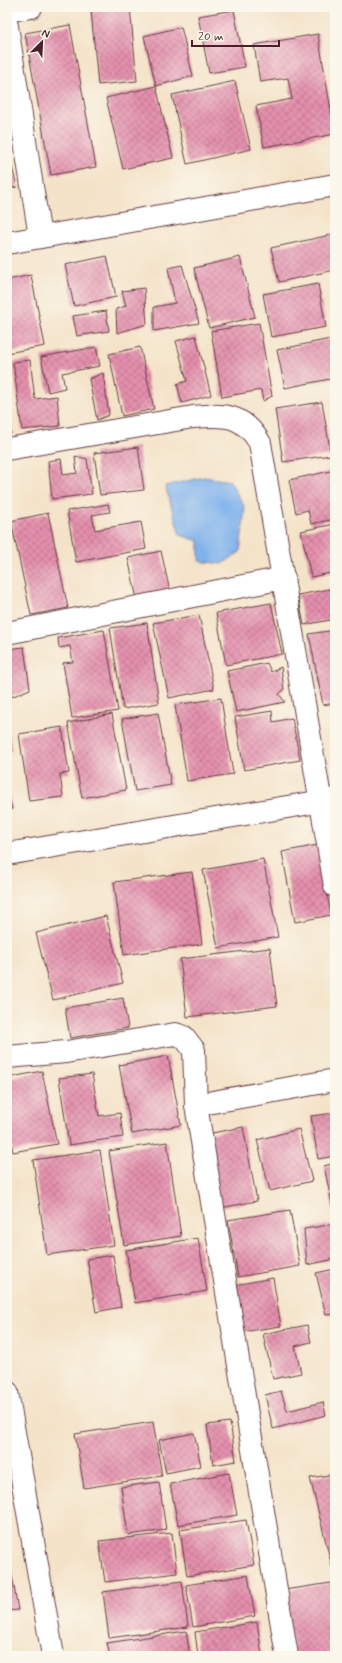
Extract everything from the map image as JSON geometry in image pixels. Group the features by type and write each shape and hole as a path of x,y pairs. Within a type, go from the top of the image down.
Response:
{"street":[{"path":"7,11 31,7"},
{"path":"7,26 40,237"},
{"path":"7,243 335,185"},
{"path":"7,449 193,417 219,415 235,419 252,430 260,443 284,578 328,800 335,886"},
{"path":"7,633 284,578"},
{"path":"7,854 328,800"},
{"path":"7,1057 66,1052 175,1034 184,1037 190,1042 194,1050 196,1105 287,1656"},
{"path":"196,1105 335,1080"},
{"path":"7,1392 10,1424 53,1656"}],"water":[{"path":"204,477 230,481 245,508 240,552 222,564 199,561 199,541 180,535 165,486"}],"building":[{"path":"130,7 137,81 98,85 91,10"},
{"path":"234,10 245,67 209,73 198,16"},
{"path":"70,25 96,167 51,175 25,33"},
{"path":"181,27 193,76 156,86 144,36"},
{"path":"318,34 335,134 264,147 256,106 292,99 288,78 260,82 254,45"},
{"path":"235,81 251,149 187,164 172,95"},
{"path":"156,86 173,158 123,169 106,98"},
{"path":"11,163 17,187 7,189 7,164"},
{"path":"335,234 335,270 279,282 271,248"},
{"path":"107,256 116,297 74,306 65,265"},
{"path":"240,257 255,317 209,328 194,268"},
{"path":"182,265 199,323 154,331 154,307 175,303 168,268"},
{"path":"31,275 45,346 7,353 7,280"},
{"path":"318,284 326,327 271,337 263,294"},
{"path":"144,288 147,324 117,333 116,309 126,306 122,291"},
{"path":"106,311 109,331 77,336 73,316"},
{"path":"259,323 272,396 263,401 261,390 222,397 211,331"},
{"path":"196,336 211,395 182,403 177,384 187,381 176,341"},
{"path":"335,338 335,378 285,388 277,350"},
{"path":"96,347 100,366 62,373 65,388 48,392 41,357"},
{"path":"140,347 154,409 122,416 109,354"},
{"path":"30,360 35,399 57,396 60,426 22,430 13,362"},
{"path":"103,373 109,415 97,420 89,379"},
{"path":"322,402 331,455 283,462 275,409"},
{"path":"7,410 11,434 7,434"},
{"path":"138,447 144,490 100,495 94,453"},
{"path":"75,456 87,459 92,494 52,499 48,461 61,459 63,475 77,473"},
{"path":"335,470 335,519 311,524 308,510 296,513 289,480"},
{"path":"108,504 110,512 92,515 95,530 141,522 146,549 76,562 67,511"},
{"path":"48,513 68,608 31,615 11,521"},
{"path":"335,524 335,572 311,577 301,531"},
{"path":"161,551 170,592 137,599 128,558"},
{"path":"335,588 335,619 304,625 298,595"},
{"path":"271,603 282,654 226,665 216,613"},
{"path":"199,615 214,689 169,698 153,623"},
{"path":"147,623 159,703 123,709 110,628"},
{"path":"104,630 118,711 72,718 63,663 73,662 70,646 59,648 58,638"},
{"path":"335,630 335,703 323,705 309,634"},
{"path":"24,647 30,689 9,698 7,649"},
{"path":"267,663 271,672 281,667 284,690 279,694 285,702 236,712 227,671"},
{"path":"221,698 233,774 187,781 175,705"},
{"path":"272,711 273,722 292,718 300,760 244,770 235,717"},
{"path":"158,713 171,785 135,791 122,719"},
{"path":"112,714 126,790 82,798 68,723"},
{"path":"7,724 12,751 7,751"},
{"path":"62,727 69,773 60,774 63,797 29,801 19,734"},
{"path":"7,788 12,809 7,810"},
{"path":"318,845 331,915 295,922 282,852"},
{"path":"263,859 278,937 218,948 203,870"},
{"path":"192,872 202,944 124,955 114,882"},
{"path":"106,916 123,983 53,1000 36,933"},
{"path":"270,948 277,1006 187,1017 180,959"},
{"path":"123,998 128,1028 70,1038 65,1008"},
{"path":"168,1056 181,1125 132,1134 119,1065"},
{"path":"42,1071 57,1144 13,1152 7,1122 7,1078"},
{"path":"92,1074 99,1116 120,1113 123,1137 69,1145 59,1078"},
{"path":"335,1113 335,1156 318,1159 311,1116"},
{"path":"243,1127 257,1201 220,1208 207,1134"},
{"path":"299,1129 312,1181 270,1191 257,1140"},
{"path":"167,1142 181,1236 124,1245 109,1151"},
{"path":"100,1150 114,1245 47,1255 33,1160"},
{"path":"335,1163 335,1214 334,1214 324,1166"},
{"path":"290,1210 300,1266 238,1277 228,1220"},
{"path":"335,1224 335,1259 307,1265 304,1229"},
{"path":"198,1238 207,1291 135,1303 126,1250"},
{"path":"113,1255 121,1307 96,1312 87,1259"},
{"path":"335,1269 335,1314 326,1315 316,1273"},
{"path":"273,1278 281,1326 242,1332 235,1285"},
{"path":"307,1325 311,1342 295,1346 301,1373 273,1379 263,1334"},
{"path":"281,1391 287,1411 323,1402 326,1415 273,1429 265,1395"},
{"path":"153,1422 162,1476 84,1488 75,1434"},
{"path":"230,1422 236,1461 213,1465 207,1425"},
{"path":"194,1433 201,1466 166,1473 159,1440"},
{"path":"229,1473 237,1515 178,1525 170,1484"},
{"path":"335,1474 335,1575 334,1575 310,1478"},
{"path":"159,1482 166,1530 128,1535 121,1487"},
{"path":"246,1520 254,1565 187,1576 180,1530"},
{"path":"172,1533 177,1573 105,1582 99,1541"},
{"path":"7,1546 18,1610 7,1611"},
{"path":"248,1575 255,1616 193,1627 186,1585"},
{"path":"182,1581 188,1627 109,1638 103,1592"},
{"path":"331,1583 335,1612 335,1656 294,1656 284,1590"},
{"path":"257,1622 262,1656 198,1656 195,1632"},
{"path":"186,1631 190,1656 110,1656 107,1643"}]}
